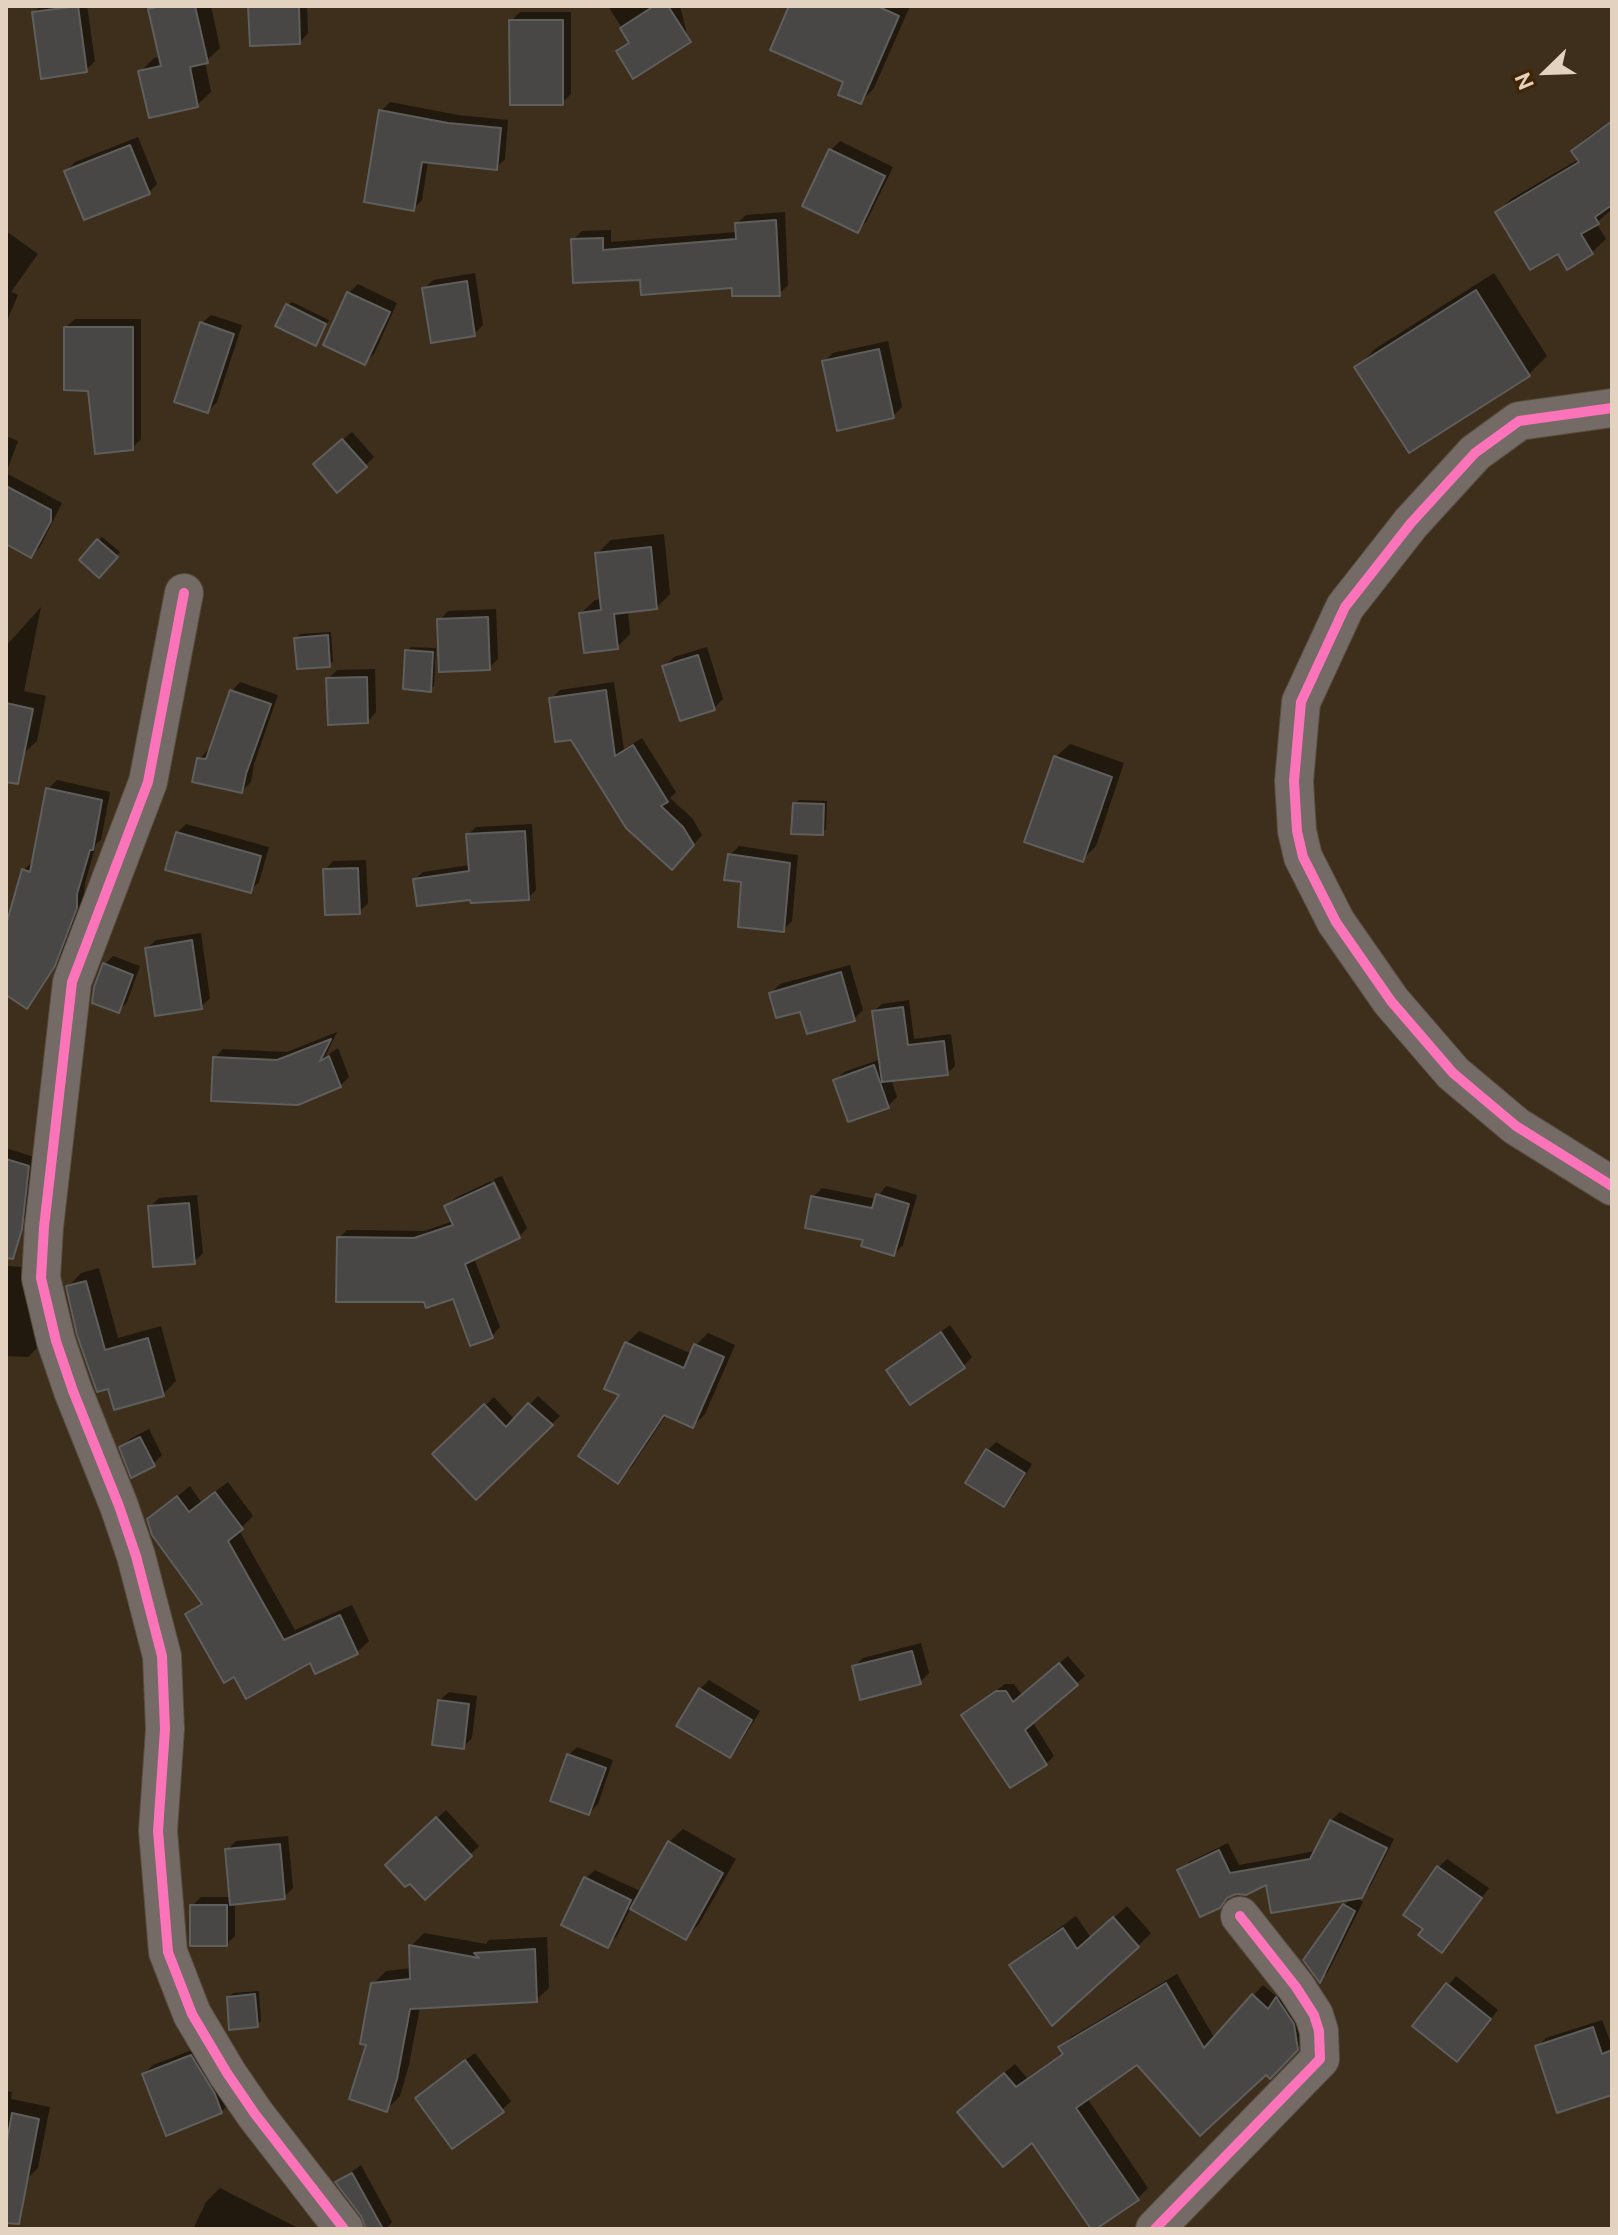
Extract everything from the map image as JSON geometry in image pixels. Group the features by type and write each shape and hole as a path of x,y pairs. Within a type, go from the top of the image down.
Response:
{"street":[{"path":"1612,408 1519,421 1475,453 1411,523 1345,607 1301,702 1294,781 1297,831 1303,857 1336,922 1391,1001 1453,1073 1516,1126 1612,1186"},
{"path":"184,593 148,782 72,982 41,1278 56,1341 73,1391 136,1556 162,1656 165,1729 158,1831 168,1952 192,2014 227,2073 344,2229"},
{"path":"1155,2229 1320,2059 1319,2031 1314,2015 1240,1916"}],"building":[{"path":"78,6 87,72 41,79 32,12"},
{"path":"195,6 208,63 190,67 198,107 149,118 138,71 161,66 148,9"},
{"path":"248,6 299,6 300,44 250,46"},
{"path":"654,6 668,6 691,42 633,79 616,51 629,43 620,28"},
{"path":"789,6 877,6 899,16 861,104 838,95 843,82 770,50"},
{"path":"509,20 563,20 563,105 510,105"},
{"path":"379,110 448,123 501,128 497,170 422,162 414,211 364,202"},
{"path":"1612,121 1612,205 1595,217 1599,224 1581,234 1593,254 1567,270 1558,254 1530,270 1495,212 1579,162 1571,151"},
{"path":"130,145 150,194 84,220 64,171"},
{"path":"829,149 885,176 858,233 802,206"},
{"path":"776,220 780,296 732,296 732,288 641,295 640,280 573,283 571,239 603,238 603,250 736,239 735,223"},
{"path":"467,281 475,336 431,343 422,288"},
{"path":"1476,290 1530,376 1409,453 1354,367"},
{"path":"347,292 390,312 365,365 323,345"},
{"path":"286,304 326,324 316,346 275,326"},
{"path":"200,322 234,334 208,413 174,402"},
{"path":"64,327 133,327 133,450 95,454 88,391 64,390"},
{"path":"879,349 894,418 837,431 822,361"},
{"path":"342,439 367,467 337,493 313,464"},
{"path":"6,486 51,510 51,521 31,558 6,544"},
{"path":"97,539 118,557 99,578 79,560"},
{"path":"651,547 657,609 614,614 618,649 584,653 579,613 601,610 595,553"},
{"path":"488,617 490,670 439,672 437,619"},
{"path":"328,635 330,667 297,669 294,638"},
{"path":"405,650 433,652 431,692 403,689"},
{"path":"698,655 715,710 680,721 662,666"},
{"path":"367,677 368,723 328,725 326,678"},
{"path":"230,690 271,704 242,793 192,782 197,758 206,759"},
{"path":"606,690 615,756 633,745 668,802 661,806 683,827 694,845 672,870 626,828 571,740 555,742 549,698"},
{"path":"6,703 33,709 18,784 6,782"},
{"path":"1054,756 1112,777 1083,862 1024,842"},
{"path":"46,788 102,800 93,850 90,850 77,894 77,908 55,966 27,1009 6,995 6,925 22,869 30,872"},
{"path":"793,803 824,804 823,835 791,834"},
{"path":"525,831 529,900 471,903 470,900 417,906 413,879 469,871 466,834"},
{"path":"176,832 261,856 251,893 165,870"},
{"path":"728,854 790,863 784,932 738,927 741,882 724,880"},
{"path":"358,868 360,914 325,915 323,869"},
{"path":"192,940 202,1009 155,1016 145,948"},
{"path":"103,963 133,975 119,1013 92,1003"},
{"path":"841,972 855,1021 807,1034 800,1012 776,1018 769,993"},
{"path":"903,1007 908,1045 944,1041 948,1075 882,1082 872,1011"},
{"path":"331,1039 320,1061 329,1056 341,1087 298,1105 211,1101 213,1057 277,1060"},
{"path":"874,1065 889,1108 848,1122 833,1080"},
{"path":"6,1159 29,1166 22,1229 13,1259 6,1258"},
{"path":"494,1183 520,1238 465,1264 493,1338 470,1346 453,1299 426,1308 424,1302 336,1302 337,1237 414,1238 453,1225 444,1206"},
{"path":"876,1194 909,1204 894,1256 861,1246 863,1240 805,1228 811,1196 872,1208"},
{"path":"189,1203 195,1264 153,1267 148,1206"},
{"path":"86,1281 105,1350 148,1338 164,1396 114,1410 108,1389 97,1392 77,1335 66,1286"},
{"path":"941,1332 965,1368 910,1405 886,1370"},
{"path":"625,1342 684,1368 694,1344 724,1357 693,1428 664,1415 618,1484 578,1456 619,1395 604,1389"},
{"path":"528,1403 553,1425 476,1500 432,1454 484,1404 506,1427"},
{"path":"140,1437 155,1466 131,1478 119,1447"},
{"path":"986,1449 1025,1473 1004,1507 965,1483"},
{"path":"215,1492 243,1529 228,1541 284,1640 340,1615 358,1654 315,1674 310,1663 246,1699 234,1677 224,1683 185,1614 202,1604 152,1535 147,1519 177,1496 189,1512"},
{"path":"912,1651 921,1684 860,1700 852,1666"},
{"path":"1059,1663 1078,1685 1025,1730 1047,1765 1010,1788 961,1715 996,1691 1006,1691 1013,1702"},
{"path":"699,1688 752,1720 730,1758 676,1726"},
{"path":"438,1700 469,1704 464,1749 432,1745"},
{"path":"567,1754 606,1768 589,1815 550,1801"},
{"path":"436,1817 472,1856 425,1900 410,1884 405,1887 385,1865"},
{"path":"1330,1820 1387,1848 1362,1898 1271,1913 1266,1885 1246,1895 1236,1894 1227,1898 1220,1908 1200,1917 1177,1870 1219,1850 1230,1873 1310,1859"},
{"path":"668,1841 723,1873 686,1940 630,1909"},
{"path":"280,1844 285,1899 230,1905 225,1849"},
{"path":"1437,1866 1482,1898 1442,1953 1418,1935 1423,1929 1403,1915"},
{"path":"584,1877 631,1900 608,1948 561,1925"},
{"path":"1343,1904 1355,1911 1320,1983 1303,1960"},
{"path":"190,1905 227,1905 227,1946 190,1946"},
{"path":"1113,1917 1139,1947 1052,2026 1009,1965 1063,1928 1077,1949"},
{"path":"409,1945 479,1958 474,1953 535,1949 537,2002 410,2009 397,2079 387,2112 349,2099 366,2045 360,2044 371,1983 410,1979"},
{"path":"1166,1983 1204,2048 1252,1994 1268,2009 1276,1997 1294,2024 1298,2050 1270,2079 1266,2075 1200,2136 1137,2065 1076,2108 1139,2200 1096,2229 1091,2229 1032,2143 1003,2167 957,2112 1004,2073 1016,2087 1063,2054 1058,2047"},
{"path":"1446,1983 1491,2019 1457,2062 1412,2026"},
{"path":"255,1994 258,2027 229,2030 227,1997"},
{"path":"1593,2027 1602,2054 1612,2050 1612,2095 1557,2113 1535,2046"},
{"path":"191,2055 215,2094 222,2113 166,2136 142,2074"},
{"path":"465,2060 504,2112 452,2149 415,2098"},
{"path":"12,2113 39,2119 19,2224 6,2223 6,2147"},
{"path":"352,2173 383,2229 366,2229 361,2216 335,2182"}],"cycle path":[{"path":"1612,408 1519,421 1475,453 1411,523 1345,607 1301,702 1294,781 1297,831 1303,857 1336,922 1391,1001 1453,1073 1516,1126 1612,1186"},
{"path":"184,593 148,782 72,982 41,1278 56,1341 73,1391 136,1556 162,1656 165,1729 158,1831 168,1952 192,2014 227,2073 344,2229"},
{"path":"1155,2229 1320,2059 1319,2031 1314,2015 1240,1916"}]}
